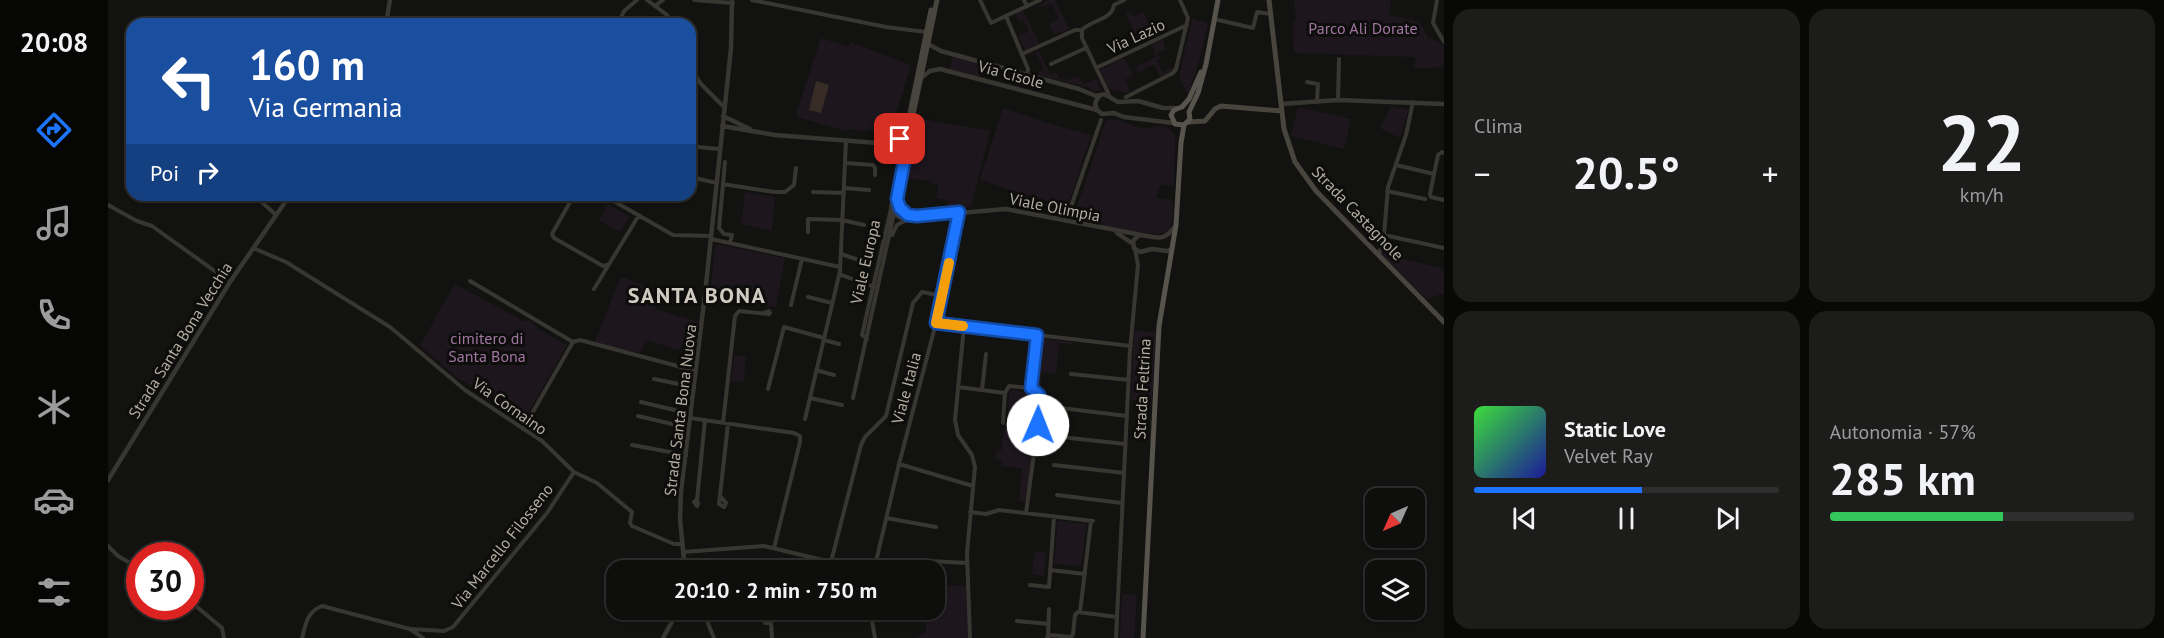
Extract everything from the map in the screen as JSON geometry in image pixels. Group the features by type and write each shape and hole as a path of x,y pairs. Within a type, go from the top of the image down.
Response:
{"main road":[{"name":"Viale Europa","path":"900,141 907,128 926,32 935,0"},
{"name":"Viale Europa","path":"900,141 910,129 935,0"},
{"name":"Strada Feltrina","path":"1143,638 1159,326 1176,225 1181,143 1198,93 1218,0"},
{"name":"Strada Castagnole","path":"1269,0 1287,142 1302,174 1444,322"},
{"name":"Strada Feltrina","path":"1181,143 1171,115 1193,92 1208,50"},
{"path":"1175,124 1188,119 1207,120 1220,106 1281,108"},
{"path":"1179,108 1188,119"}],"street":[{"path":"387,18 390,0"},
{"path":"621,18 624,11 637,0"},
{"path":"647,0 669,18"},
{"path":"655,6 663,0"},
{"name":"Strada Santa Bona Nuova","path":"684,560 680,508 717,183 731,48 733,1 694,0"},
{"path":"752,0 886,27 926,32"},
{"path":"980,0 991,23 1040,0"},
{"path":"1024,0 1027,6"},
{"path":"1124,0 1113,2 1111,13 1086,25 1082,30 1081,37 1105,94 1114,101 1138,101 1163,108 1179,108"},
{"path":"1126,100 1174,71 1188,16 1180,0"},
{"path":"1437,0 1433,23 1444,42"},
{"path":"1214,19 1253,28 1257,12 1271,14"},
{"path":"1006,16 1028,69 1027,75"},
{"name":"Via Lazio","path":"1096,68 1187,25"},
{"path":"1022,54 1075,30 1082,30"},
{"name":"Via Cisole","path":"928,41 930,45 941,51 1079,89 1096,96 1105,94"},
{"path":"1051,64 1086,48"},
{"path":"1338,100 1340,59"},
{"name":"Via Cisole","path":"921,78 930,71 940,69 1107,115 1114,113 1124,117 1175,124"},
{"path":"696,76 724,107"},
{"path":"1307,82 1318,84 1317,101"},
{"path":"1066,221 1100,126 1101,120 1095,104 1105,94"},
{"path":"1281,108 1317,101 1338,100 1444,104"},
{"path":"1101,120 1115,107 1114,101"},
{"path":"1379,255 1384,235 1387,191 1407,135 1413,102"},
{"path":"723,116 761,133"},
{"path":"722,125 732,129 761,133 881,143 900,141"},
{"path":"722,125 746,128"},
{"path":"720,138 732,129"},
{"path":"805,419 839,274 846,140"},
{"name":"Viale Europa","path":"853,398 867,339 890,238 893,212 900,165 895,150 900,141 907,147 897,199 893,212 862,335 867,339"},
{"path":"881,143 901,153 905,151"},
{"path":"696,146 719,149"},
{"path":"1444,153 1438,155 1430,194 1431,197 1444,200"},
{"path":"725,162 719,228 724,234 732,235 730,243"},
{"path":"845,163 871,165 875,168 875,175"},
{"path":"1396,165 1434,174"},
{"path":"723,184 785,192 794,185 796,168"},
{"path":"696,178 717,183"},
{"path":"813,192 868,190"},
{"path":"1387,191 1425,199"},
{"path":"897,199 900,208 908,215"},
{"path":"261,201 276,215"},
{"name":"Strada Santa Bona Vecchia","path":"108,480 230,282 286,201"},
{"path":"571,201 552,234 554,238 603,266 608,265"},
{"path":"614,201 673,235 711,238 840,267"},
{"path":"108,205 137,221 152,226 230,282"},
{"name":"Viale Olimpia","path":"893,212 904,219 1006,209 1144,236"},
{"path":"893,212 917,216"},
{"name":"Viale Italia","path":"876,560 898,464 936,323 959,212"},
{"path":"594,288 639,215"},
{"path":"890,238 897,225 917,216"},
{"path":"808,232 808,219 842,220 864,225"},
{"path":"1116,638 1125,444 1138,265 1134,239 1144,236 1162,238 1176,225"},
{"name":"Viale Olimpia","path":"1112,230 1134,246"},
{"path":"1384,235 1444,248"},
{"path":"1138,265 1150,243 1144,236"},
{"path":"1134,246 1140,252 1172,249"},
{"name":"Via Cornaino","path":"253,247 286,261 390,327 465,390 542,441 574,472 597,483 632,512 630,523 632,526 674,544 682,544"},
{"path":"1161,250 1170,263"},
{"path":"841,255 859,260"},
{"path":"791,304 802,259"},
{"path":"839,274 874,286"},
{"path":"470,281 573,342 585,342 696,371"},
{"path":"832,560 861,445 865,437 886,416 913,303 922,292 942,296"},
{"path":"808,297 832,303"},
{"path":"720,496 735,316 739,311 764,313"},
{"path":"936,323 1131,346"},
{"path":"964,326 955,420 960,438 973,458 975,471 967,563 970,638"},
{"path":"768,389 784,327 839,344"},
{"path":"1031,388 1037,335"},
{"path":"523,429 573,342"},
{"path":"982,390 986,354"},
{"path":"816,370 834,375"},
{"path":"1071,374 1129,381"},
{"path":"654,379 694,387"},
{"path":"1003,423 1005,393 1009,386 1031,388 1038,394 1040,408 1026,513"},
{"path":"958,387 1005,393"},
{"path":"810,398 842,405"},
{"path":"641,402 705,420 794,433 800,436 774,548"},
{"path":"1061,408 1127,416"},
{"path":"638,416 689,428"},
{"path":"696,500 705,420"},
{"path":"1061,437 1125,444"},
{"path":"632,446 686,455"},
{"path":"898,464 973,486"},
{"path":"1054,465 1124,473"},
{"name":"Via Marcello Filosseno","path":"410,629 444,631 453,627 547,513 574,472"},
{"path":"1058,495 1122,503"},
{"path":"970,512 988,514 999,510 1092,521 1080,612"},
{"path":"1030,585 1049,586 1054,517"},
{"path":"886,518 936,527"},
{"path":"108,546 126,561"},
{"path":"683,552 756,546 823,560"},
{"path":"945,562 967,563"},
{"path":"1050,570 1085,574"},
{"path":"302,638 308,617 312,611 322,606 410,629 423,638"},
{"path":"1049,609 1048,637 1071,637 1075,615 1080,612 1117,617"},
{"path":"204,613 222,628 225,638"},
{"path":"663,638 674,620"},
{"path":"707,620 714,638"},
{"path":"872,620 875,638"},
{"path":"1017,621 1049,624"},
{"path":"765,623 772,625 772,638"}],"green space":[{"path":"1049,0 1055,0 1069,29 1054,35 1049,24 1059,19 1052,4 1034,8"},
{"name":"Parco Ali Dorate","path":"1294,0 1391,0 1389,15 1420,22 1428,39 1432,38 1444,46 1444,67 1414,68 1416,57 1294,53 1293,24 1296,20"},
{"path":"1023,11 1039,43 1025,50 1018,37 1029,31 1023,20 1019,21 1015,15"},
{"path":"1130,11 1133,17 1143,12 1149,25 1156,22 1157,24 1137,33 1142,44 1140,45 1126,13"},
{"path":"1192,18 1208,23 1188,95 1179,77"},
{"path":"1168,37 1163,41 1166,49 1157,53 1160,59 1157,61 1163,72 1174,67 1173,70 1160,77 1154,64 1138,72 1136,67 1156,57 1152,45"},
{"path":"821,38 849,47 850,42 911,65 895,117 887,131 878,128 876,132 866,129 865,132 851,129 846,131 797,117"},
{"path":"1039,51 1050,74 1056,72 1059,78 1067,80 1078,76 1083,84 1097,79 1101,90 1095,92 1087,87 1036,74 1044,69 1036,52"},
{"path":"953,56 983,65 979,78 949,70"},
{"path":"1124,58 1133,74 1125,80 1130,91 1127,93 1109,89 1100,70"},
{"path":"1298,107 1351,119 1344,149 1291,136"},
{"path":"1391,107 1409,109 1400,138 1380,128"},
{"path":"1003,108 1091,135 1067,208 980,180"},
{"path":"923,119 990,131 971,207 949,209 947,200 937,198 938,184 932,184 932,181 906,178"},
{"path":"1110,119 1142,128 1164,126 1175,135 1174,186 1160,185 1156,198 1173,200 1172,221 1167,232 1161,234 1139,232 1077,219 1074,216 1106,121"},
{"path":"745,192 775,197 772,231 741,224"},
{"path":"608,204 630,217 620,232 599,220"},
{"path":"717,244 785,258 776,307 709,301"},
{"path":"1385,245 1401,249 1401,258 1444,269 1444,293 1427,299 1382,255"},
{"path":"620,278 660,292 655,309 699,322 697,341 686,337 679,350 646,340 640,353 619,348 617,352 593,346"},
{"name":"cimitero di Santa Bona","path":"455,284 525,322 529,320 535,324 536,328 567,345 527,415 457,378 420,345"},
{"path":"1134,330 1156,333 1152,400 1131,400"},
{"path":"1038,338 1072,342 1072,345 1059,343 1056,374 1042,372 1041,385 1033,384"},
{"path":"734,355 746,356 744,382 731,381"},
{"path":"1010,389 1038,395 1036,407 1039,408 1036,435 1033,436 1027,501 1019,501 1022,468 1001,466 1002,460 995,459 997,451 1001,451 1004,428 1006,428"},
{"path":"1058,521 1087,524 1081,566 1054,564"},
{"path":"1035,551 1046,552 1044,576 1032,574"},
{"path":"945,585 966,586 968,638 916,638 926,632 926,620 945,620"},
{"path":"1122,594 1137,595 1134,638 1120,638"}],"shaded area":[{"path":"816,81 829,85 821,113 809,110"}],"slow traffic":[{"path":"949,263 936,323 963,326"}],"district":[{"name":"SANTA BONA","path":"697,295"}],"route":[{"path":"900,139 906,142 907,146 897,199 902,210 908,215 917,216 959,212 936,323 1037,335 1031,388 1039,395 1038,425"}]}
